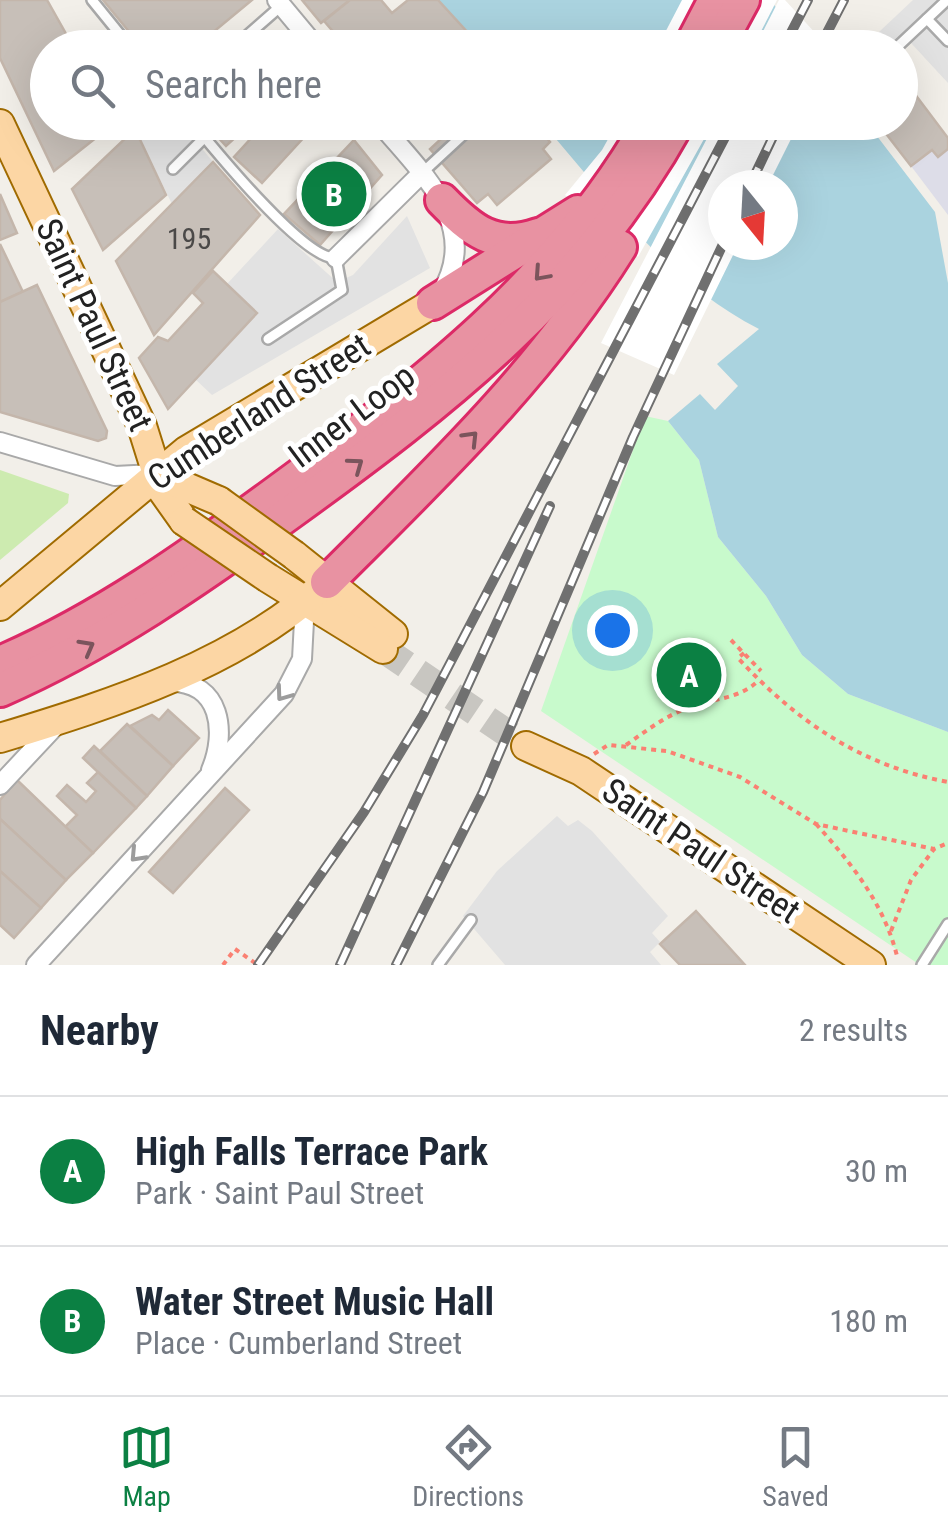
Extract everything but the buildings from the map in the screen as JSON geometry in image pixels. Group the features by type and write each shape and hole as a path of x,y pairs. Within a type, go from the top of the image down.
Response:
{"highway":[{"path":"699,30 715,0"},
{"path":"727,30 742,0"},
{"name":"Inner Loop","path":"0,690 74,654 164,601 406,428 538,314 610,214 641,140"},
{"path":"316,592 521,383 610,214 666,140"},
{"path":"442,200 468,225 496,241 516,242 560,225 610,214"},
{"name":"Inner Loop","path":"0,663 73,627 189,554 388,410 610,214"},
{"path":"433,303 560,225"}],"main road":[{"name":"Saint Paul Street","path":"2,136 142,426 168,502 184,521 268,578 316,592 388,641"},
{"name":"Cumberland Street","path":"0,606 156,474 234,420 433,303"},
{"name":"Saint Paul Street","path":"156,474 219,501 294,555 316,592"},
{"path":"0,738 154,684 242,645 316,592"},
{"name":"Saint Paul Street","path":"530,738 587,763 884,961"}],"street":[{"path":"280,3 302,30"},
{"path":"393,140 442,200 455,230 456,252 447,284 433,303"},
{"path":"336,258 421,174"},
{"path":"0,442 106,474 156,474"},
{"path":"36,965 290,687 302,658 316,592"},
{"path":"154,684 190,684 204,692 216,709 219,744 204,783"},
{"path":"0,785 64,716"}],"lane":[{"path":"92,0 116,30"},
{"path":"915,30 947,0"},
{"path":"252,30 280,3"},
{"path":"927,19 948,41"},
{"path":"173,169 202,140"},
{"path":"206,140 252,194 320,255 336,258 342,290 268,339"},
{"path":"421,174 458,140"},
{"path":"438,965 471,920"},
{"path":"922,965 948,924"}],"path":[{"path":"731,640 761,671"},
{"path":"744,653 738,658 758,681 806,724 849,750 902,773 948,782"},
{"path":"626,745 660,720 710,700 744,695 758,681"},
{"path":"587,763 608,745 626,745 668,751 740,778 816,824 856,868 891,931"},
{"path":"816,824 934,850"},
{"path":"884,961 911,880 934,850 948,843"},
{"path":"223,965 235,949 258,965"}],"green space":[{"path":"645,416 668,421 699,460 718,537 766,596 802,655 848,694 948,732 948,965 920,965 541,711"},
{"path":"0,470 69,494 68,503 0,560"}],"shaded area":[{"path":"913,0 948,0 948,83 918,51 918,30 881,30"},
{"path":"140,140 195,140 213,162 172,204"},
{"path":"948,149 948,215 911,166 932,150 938,157"},
{"path":"407,216 430,268 212,395 195,379 257,313 227,284 278,229 337,282 353,275"},
{"path":"557,816 568,826 578,820 592,831 668,916 652,933 660,942 650,952 661,965 505,965 463,916 497,871"}],"water":[{"path":"438,0 770,0 795,30 467,30"},
{"path":"557,140 880,140 935,212 948,283 948,732 848,694 802,655 766,596 718,537 699,460 668,421 700,394 715,410 738,386 717,364 759,329 695,287 641,237"}],"pier":[{"path":"682,0 777,0 762,30 666,30"},
{"path":"779,0 785,0 812,30 764,30"},
{"path":"608,140 703,140 638,257 565,195"},
{"path":"706,140 790,140 776,170 708,170 708,260 731,260 674,375 601,343"}],"tunnel":[{"path":"383,649 526,746"}],"railway":[{"path":"792,30 808,0"},
{"path":"828,30 844,0"},
{"path":"258,965 364,812 423,715 724,140"},
{"path":"757,170 771,140"},
{"path":"396,965 483,792 633,437 716,260"},
{"path":"340,965 550,506"}],"place":[{"name":"Water Street Music Hall","path":"334,194"},
{"name":"High Falls Terrace Park","path":"689,675"}]}
